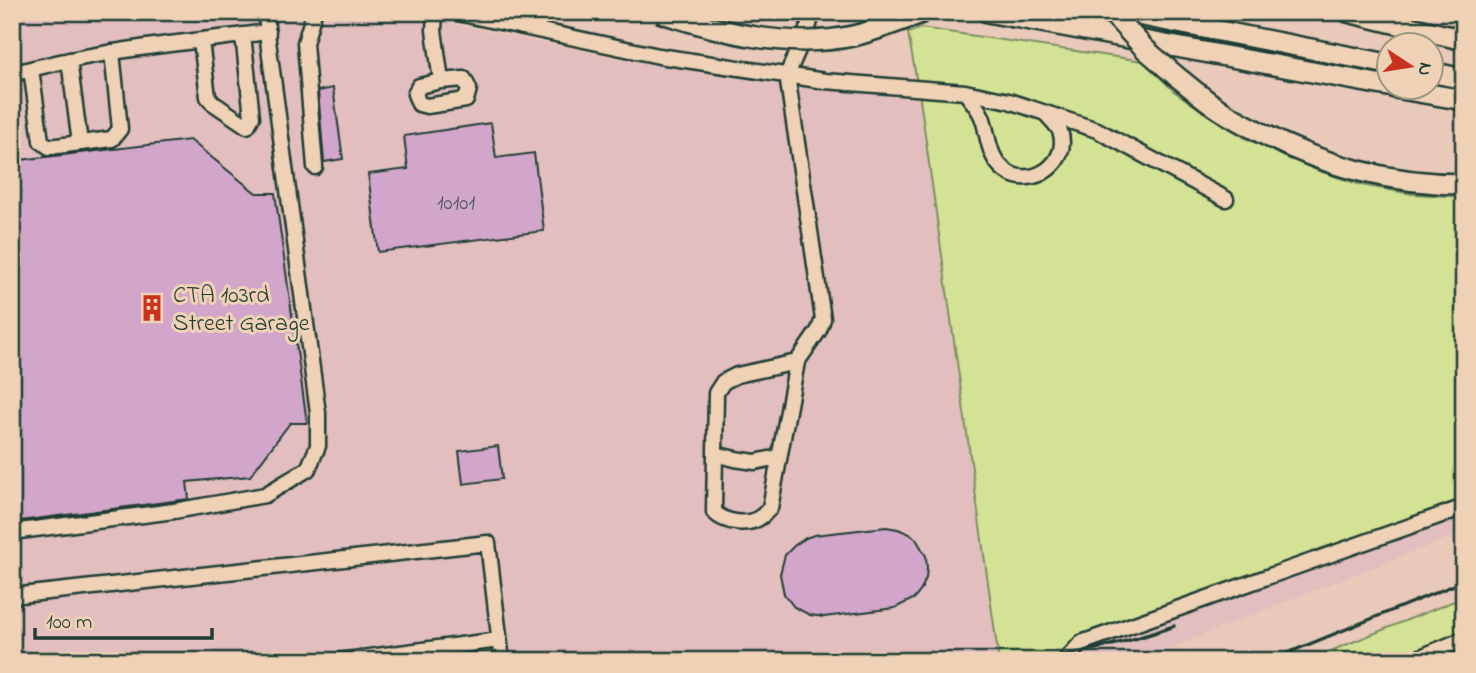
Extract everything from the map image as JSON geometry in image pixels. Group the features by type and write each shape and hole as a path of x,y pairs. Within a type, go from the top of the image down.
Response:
{"highway":[{"path":"659,12 733,34 761,39 814,40 851,36 890,26 924,12"},
{"path":"987,12 1374,84"},
{"path":"1111,12 1145,49 1176,76 1221,111 1264,135 1336,165 1407,181 1464,184"},
{"path":"1122,12 1374,61"},
{"path":"1348,12 1464,40"},
{"path":"1444,75 1464,79"},
{"path":"1444,97 1464,100"}],"lane":[{"path":"12,532 174,511 265,495 308,469 318,446 318,413 266,12"},
{"path":"314,12 304,43 315,167"},
{"path":"435,12 434,30 441,81"},
{"path":"453,12 659,56 825,81 965,92 1009,101 1097,130 1226,199"},
{"path":"797,362 737,375 723,383 716,393 714,512 719,517 748,522 760,518 770,508 797,362 820,330 823,319 787,75 812,12"},
{"path":"12,74 112,52 268,32"},
{"path":"201,41 208,97 247,126 252,117 243,35"},
{"path":"1308,72 1312,50"},
{"path":"31,69 41,141 49,147 112,139 120,129 112,52"},
{"path":"69,60 80,143"},
{"path":"965,92 982,117 990,150 998,164 1008,173 1023,178 1039,175 1051,167 1059,154 1062,142 1059,128 1045,113"},
{"path":"715,454 755,462 779,457"},
{"path":"1065,661 1081,643 1464,507"},
{"path":"12,596 488,543 502,661"},
{"path":"1410,661 1464,639"},
{"path":"339,661 499,640"}],"shaded area":[{"path":"12,12 396,12 610,57 718,76 920,99 999,661 12,661"},
{"path":"1464,512 1464,532 1138,661 1055,661 1329,559"}],"green space":[{"path":"921,28 1143,61 1175,92 1211,117 1247,139 1316,170 1361,185 1412,194 1464,197 1464,512 1055,661 999,661 920,99 908,33"},
{"path":"1464,597 1464,661 1306,661"}],"building":[{"path":"333,88 343,159 324,162 318,91"},
{"path":"491,123 496,158 534,153 544,231 378,252 368,174 408,169 404,136"},
{"name":"CTA 103rd Street Garage","path":"190,140 256,193 275,193 307,423 290,423 250,476 187,482 189,499 12,522 12,161"},
{"path":"498,446 502,479 463,484 459,451"},
{"path":"886,527 910,534 926,556 926,578 915,598 895,608 824,617 810,615 794,607 784,594 780,574 785,555 795,545 814,535"}],"railway":[{"path":"1268,661 1464,581"},
{"path":"1026,661 1101,648 1174,626"}],"place":[{"name":"CTA 103rd Street Garage","path":"152,308"}]}
